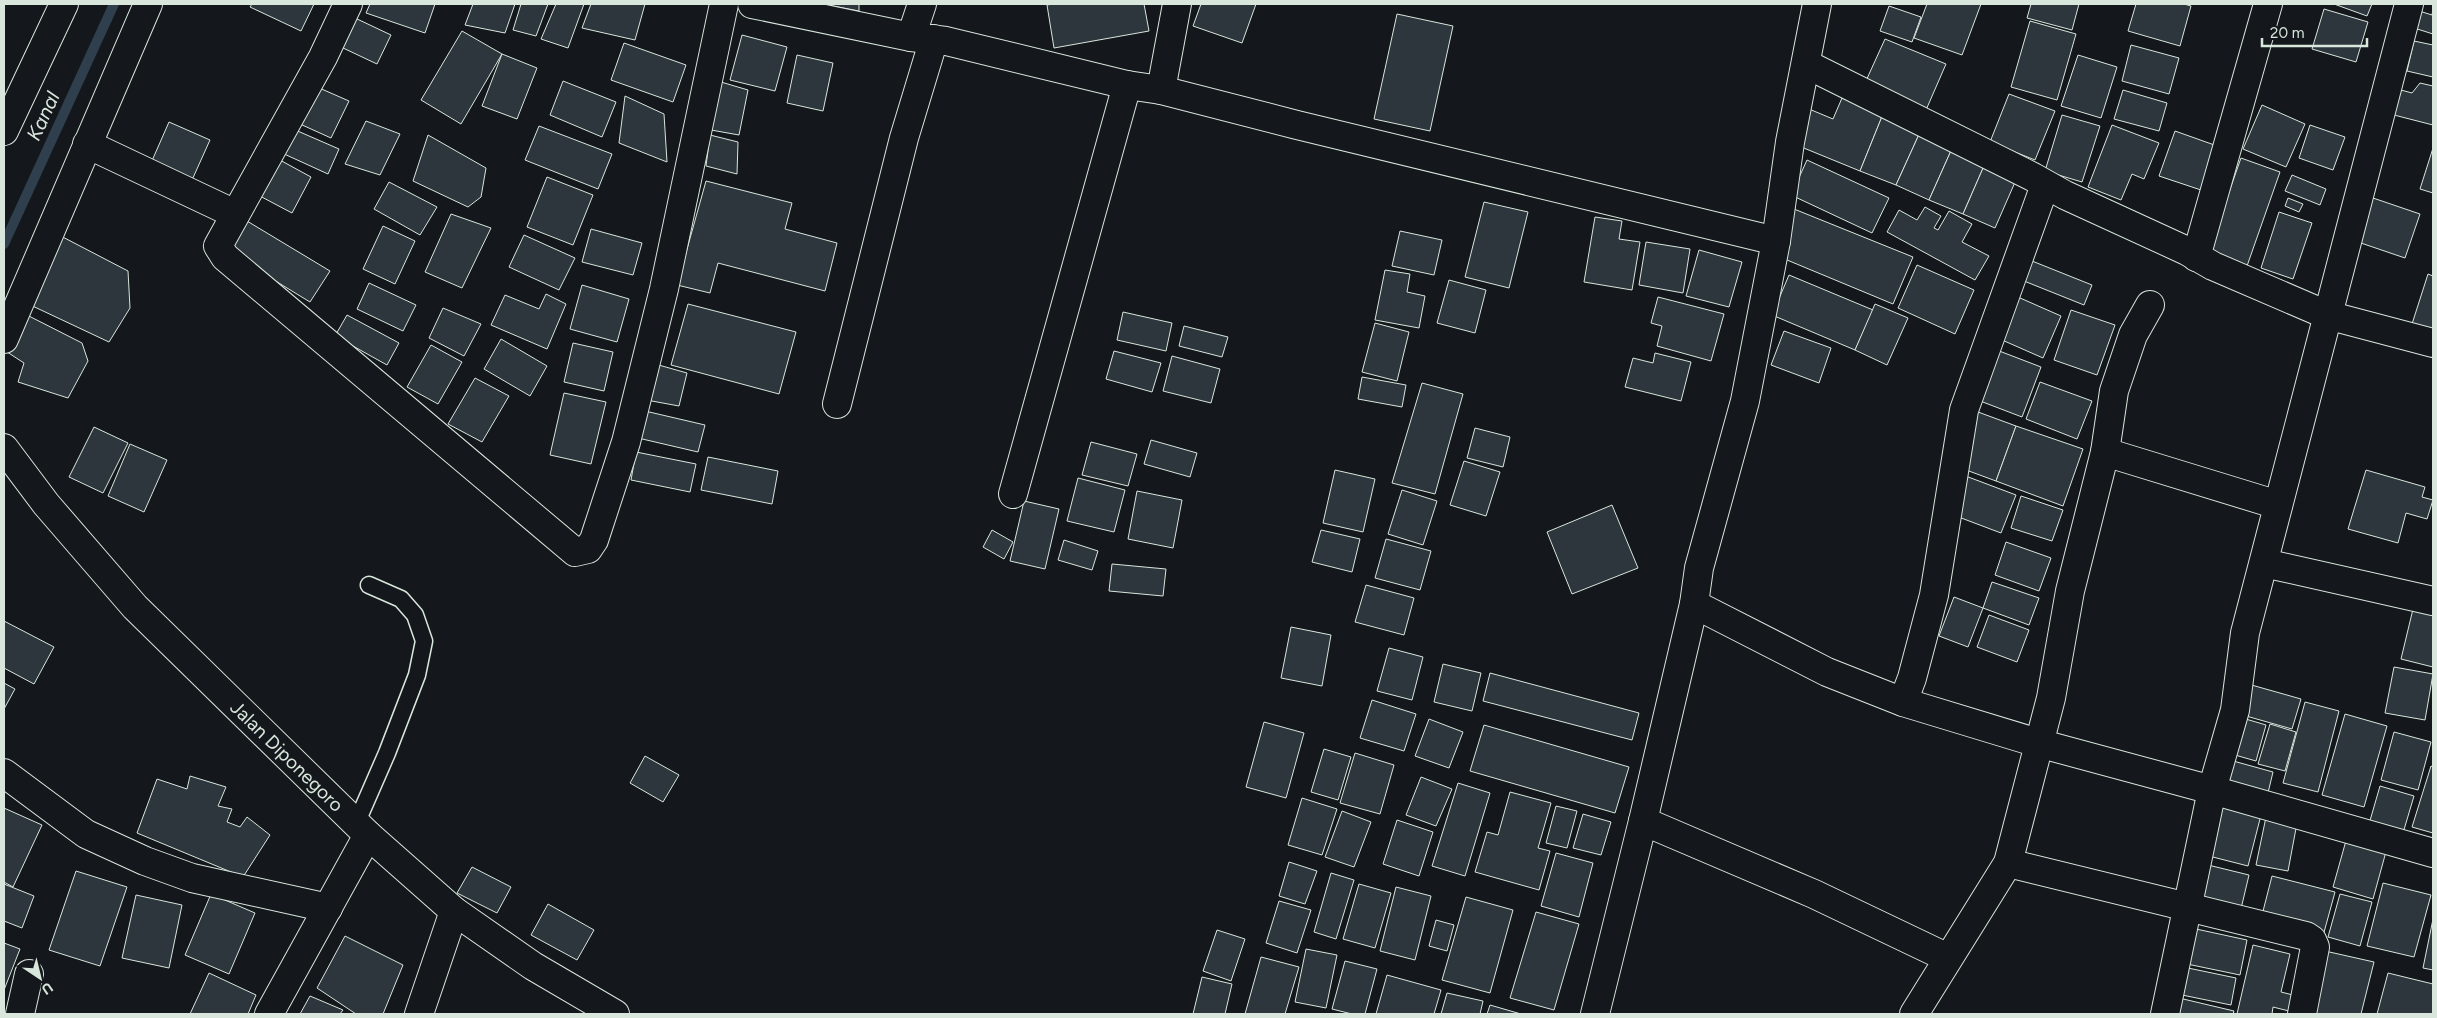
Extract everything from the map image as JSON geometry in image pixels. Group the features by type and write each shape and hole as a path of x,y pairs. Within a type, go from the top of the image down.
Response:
{"street":[{"path":"4,131 64,4"},
{"path":"4,339 148,4"},
{"path":"348,4 323,57 218,246 226,257 575,552 588,549 594,540 626,442 664,289 724,4"},
{"path":"752,4 922,38 1127,85 1161,90 1297,125 1776,241"},
{"path":"837,404 904,138 922,38 922,4"},
{"path":"1161,90 1177,4"},
{"path":"1595,1014 1644,821 1694,604 1699,568 1745,401 1776,241 1790,142 1817,4"},
{"path":"2196,257 2268,4"},
{"path":"2165,1014 2212,790 2235,710 2245,633 2410,4"},
{"path":"1806,64 2034,176 2045,185 2213,266 2327,315 2433,343"},
{"path":"1013,494 1127,85"},
{"path":"87,144 235,214"},
{"path":"1903,702 1912,678 1934,595 1964,410 2045,185"},
{"path":"1914,1014 2008,863 2051,698 2070,591 2105,452 2114,391 2133,335 2150,305"},
{"name":"Jalan Diponegoro","path":"4,448 46,504 135,607 362,829 454,911 533,966 616,1014"},
{"path":"2105,452 2278,505"},
{"path":"2264,563 2433,601"},
{"path":"1694,604 1827,672 1903,702 2038,743 2433,853"},
{"path":"4,773 86,834 145,861 192,878 328,908"},
{"path":"1644,821 1814,894 1948,958"},
{"path":"269,1014 328,908 362,829"},
{"path":"2008,863 2306,936 2312,940 2315,947 2313,966 2302,1014"},
{"path":"419,1014 454,911"},
{"path":"20,1014 29,974"}],"lane":[{"path":"362,829 387,753 418,675 424,641 415,615 401,599 369,585"}],"building":[{"path":"252,4 314,4 301,31 250,7"},
{"path":"370,4 435,4 425,33 366,13"},
{"path":"473,4 515,4 505,33 465,25"},
{"path":"521,4 548,4 536,36 513,30"},
{"path":"556,4 584,4 568,48 541,39"},
{"path":"591,4 645,4 635,40 582,28"},
{"path":"823,4 859,4 859,11"},
{"path":"1144,4 1149,31 1054,48 1047,5"},
{"path":"1201,4 1256,4 1242,43 1193,26"},
{"path":"1927,4 1981,4 1962,55 1914,38"},
{"path":"2031,4 2079,4 2072,30 2027,18"},
{"path":"2136,4 2184,4 2191,6 2180,46 2128,31"},
{"path":"2334,4 2372,4 2367,16"},
{"path":"1889,6 1921,17 1912,42 1880,31"},
{"path":"2324,9 2368,22 2356,62 2312,49"},
{"path":"2433,9 2433,34 2411,27 2416,10 2432,15"},
{"path":"1397,14 1453,26 1430,131 1374,119"},
{"path":"355,18 391,35 377,64 341,47"},
{"path":"2030,21 2076,34 2057,100 2011,87"},
{"path":"462,31 502,54 461,124 421,100"},
{"path":"742,35 787,47 775,91 730,80"},
{"path":"1885,39 1946,64 1926,110 1865,83"},
{"path":"2414,41 2433,45 2433,77 2407,71"},
{"path":"624,43 686,65 673,102 611,80"},
{"path":"2131,45 2179,58 2169,94 2122,81"},
{"path":"502,54 537,68 517,119 482,106"},
{"path":"797,55 833,63 823,111 787,103"},
{"path":"2078,55 2117,67 2101,118 2061,106"},
{"path":"563,81 616,102 602,137 550,115"},
{"path":"721,82 748,90 739,135 711,130"},
{"path":"2420,83 2433,86 2433,125 2394,115 2401,90 2412,93"},
{"path":"317,87 349,101 331,138 300,124"},
{"path":"2123,90 2167,103 2159,131 2114,119"},
{"path":"2009,94 2055,111 2035,160 1990,142"},
{"path":"625,96 664,114 667,162 619,143"},
{"path":"1842,98 1883,114 1860,171 1794,144 1809,109 1833,119"},
{"path":"2262,105 2305,124 2286,167 2243,149"},
{"path":"1883,114 1921,130 1896,185 1860,171"},
{"path":"2062,115 2100,126 2082,182 2045,171"},
{"path":"366,121 400,134 380,175 345,164"},
{"path":"169,122 210,140 192,180 151,163"},
{"path":"2112,125 2159,143 2144,179 2132,174 2121,200 2088,187"},
{"path":"2310,125 2345,137 2333,170 2299,158"},
{"path":"539,126 612,154 598,189 525,160"},
{"path":"293,129 339,149 328,174 282,153"},
{"path":"1921,130 1954,144 1929,200 1896,185"},
{"path":"2175,131 2220,147 2204,191 2159,176"},
{"path":"428,135 486,168 481,197 468,207 413,181"},
{"path":"710,135 738,142 737,174 706,166"},
{"path":"1954,144 1987,159 1963,214 1929,200"},
{"path":"2433,148 2433,193 2420,189"},
{"path":"2241,158 2280,172 2247,266 2208,252"},
{"path":"278,159 311,177 292,213 258,195"},
{"path":"1987,159 2019,173 1995,228 1963,214"},
{"path":"1807,160 1889,198 1872,233 1791,195"},
{"path":"2292,175 2326,189 2320,205 2285,191"},
{"path":"547,177 593,195 573,245 527,227"},
{"path":"706,181 792,203 785,229 837,243 825,291 718,263 710,293 677,285"},
{"path":"389,182 437,207 420,235 374,209"},
{"path":"2288,198 2303,204 2299,212 2285,206"},
{"path":"2373,198 2420,214 2405,258 2358,242"},
{"path":"1484,202 1528,212 1509,288 1465,277"},
{"path":"1925,207 1941,216 1934,228 1938,230 1949,211 1972,224 1962,242 1989,256 1975,280 1887,232 1899,210 1917,220"},
{"path":"1794,209 1913,257 1893,304 1775,255"},
{"path":"2279,212 2312,223 2293,279 2261,268"},
{"path":"451,214 491,228 462,288 425,272"},
{"path":"1595,217 1622,221 1619,239 1640,242 1632,290 1584,282"},
{"path":"242,218 330,271 310,302 223,249"},
{"path":"383,226 415,241 395,284 363,269"},
{"path":"591,229 642,243 633,275 582,262"},
{"path":"1400,231 1442,240 1434,275 1392,266"},
{"path":"55,233 128,271 130,308 109,342 24,302"},
{"path":"524,235 575,258 559,290 509,267"},
{"path":"1646,242 1690,249 1683,293 1639,285"},
{"path":"1699,250 1742,262 1729,307 1686,296"},
{"path":"2032,261 2092,285 2084,305 2024,281"},
{"path":"1917,265 1974,290 1955,334 1898,308"},
{"path":"1385,270 1410,274 1407,292 1425,296 1419,328 1375,320"},
{"path":"2428,274 2433,276 2433,331 2412,324"},
{"path":"1789,275 1873,310 1855,350 1772,315"},
{"path":"1449,280 1486,290 1475,333 1437,323"},
{"path":"369,283 416,305 403,331 357,309"},
{"path":"582,285 629,299 617,342 570,329"},
{"path":"546,294 566,304 547,349 491,325 505,295 539,309"},
{"path":"2011,294 2061,316 2043,358 1993,336"},
{"path":"1658,297 1724,314 1711,361 1657,346 1662,326 1651,323"},
{"path":"688,304 796,332 779,394 671,365"},
{"path":"1875,304 1908,318 1887,365 1855,350"},
{"path":"443,308 481,324 464,356 429,338"},
{"path":"2071,310 2115,325 2097,375 2054,360"},
{"path":"21,312 82,343 88,361 68,398 18,382 24,363 4,350"},
{"path":"1123,312 1172,323 1166,351 1117,340"},
{"path":"347,315 399,343 387,365 335,336"},
{"path":"1375,323 1409,332 1397,381 1362,372"},
{"path":"1184,326 1228,337 1222,357 1179,346"},
{"path":"1784,331 1831,348 1819,383 1771,365"},
{"path":"501,339 547,366 530,396 484,369"},
{"path":"573,343 613,352 604,391 564,382"},
{"path":"431,345 462,362 438,404 407,387"},
{"path":"1994,349 2041,367 2022,417 1975,399"},
{"path":"1114,351 1161,363 1152,392 1106,379"},
{"path":"1655,353 1691,362 1681,401 1625,387 1633,358 1653,363"},
{"path":"1172,356 1220,369 1211,403 1163,391"},
{"path":"648,362 687,373 679,406 641,399"},
{"path":"1362,377 1406,385 1402,407 1358,399"},
{"path":"475,378 509,396 482,442 448,424"},
{"path":"2040,382 2092,401 2077,439 2026,419"},
{"path":"1422,383 1463,394 1435,494 1392,483"},
{"path":"564,393 606,402 591,464 550,455"},
{"path":"645,411 705,425 698,452 638,438"},
{"path":"1978,412 2016,426 1996,481 1958,467"},
{"path":"2016,426 2083,449 2063,506 1996,481"},
{"path":"94,427 128,443 103,493 69,477"},
{"path":"1475,428 1510,437 1503,467 1467,458"},
{"path":"1151,440 1197,453 1190,477 1144,464"},
{"path":"1091,442 1137,454 1128,486 1082,475"},
{"path":"130,444 167,460 144,512 108,496"},
{"path":"636,452 696,464 690,492 631,480"},
{"path":"708,457 778,471 772,504 701,490"},
{"path":"1464,461 1500,472 1486,516 1450,505"},
{"path":"1335,470 1375,479 1363,532 1323,523"},
{"path":"2366,470 2425,487 2422,497 2433,500 2427,519 2406,513 2398,543 2348,529"},
{"path":"1963,475 2016,495 2001,533 1948,513"},
{"path":"1078,478 1125,490 1114,532 1067,521"},
{"path":"1402,490 1437,501 1423,545 1388,534"},
{"path":"1137,491 1182,500 1173,548 1128,539"},
{"path":"2021,496 2063,510 2052,541 2011,528"},
{"path":"1024,501 1059,509 1045,569 1010,561"},
{"path":"1612,505 1638,568 1572,594 1547,532"},
{"path":"992,530 1013,542 1004,559 983,547"},
{"path":"1321,530 1360,539 1352,572 1312,562"},
{"path":"1386,539 1431,551 1420,590 1375,578"},
{"path":"1064,540 1098,551 1092,570 1058,560"},
{"path":"2006,542 2051,558 2039,591 1995,575"},
{"path":"1112,564 1166,569 1163,596 1109,591"},
{"path":"1992,582 2039,598 2029,625 1983,608"},
{"path":"1366,585 1414,598 1404,635 1355,622"},
{"path":"1954,597 1983,608 1968,647 1939,636"},
{"path":"2413,609 2433,613 2433,667 2401,659"},
{"path":"1989,615 2029,630 2017,662 1977,647"},
{"path":"4,621 54,647 34,684 4,668"},
{"path":"1291,627 1331,635 1322,686 1281,678"},
{"path":"1389,648 1423,657 1412,700 1377,691"},
{"path":"1443,664 1481,673 1472,711 1434,702"},
{"path":"2394,667 2433,674 2425,720 2385,713"},
{"path":"1490,673 1639,713 1632,740 1483,701"},
{"path":"4,683 15,689 4,709"},
{"path":"2248,684 2301,699 2292,729 2239,714"},
{"path":"1372,700 1416,714 1404,751 1360,738"},
{"path":"2305,702 2339,711 2318,792 2283,783"},
{"path":"2345,714 2387,726 2364,807 2322,795"},
{"path":"2239,717 2266,725 2256,761 2228,753"},
{"path":"1429,719 1463,732 1449,768 1415,756"},
{"path":"1264,722 1304,733 1286,798 1246,787"},
{"path":"2270,724 2296,732 2285,771 2258,764"},
{"path":"1484,725 1629,767 1615,813 1470,771"},
{"path":"2394,732 2431,742 2418,790 2381,780"},
{"path":"1324,749 1351,757 1338,800 1311,792"},
{"path":"1355,753 1394,765 1380,814 1340,803"},
{"path":"645,756 679,775 663,802 630,783"},
{"path":"2226,759 2273,772 2267,797 2220,785"},
{"path":"2431,766 2433,767 2433,833 2412,827"},
{"path":"190,776 226,787 218,806 232,809 227,822 240,827 247,817 270,835 243,877 137,833 157,779 187,789"},
{"path":"1421,777 1452,789 1436,826 1406,815"},
{"path":"1458,783 1490,793 1465,876 1432,866"},
{"path":"2380,786 2414,796 2403,833 2369,824"},
{"path":"1510,792 1551,803 1538,848 1550,851 1539,890 1475,872 1487,832 1498,835"},
{"path":"1302,798 1337,809 1322,855 1288,845"},
{"path":"2217,804 2261,815 2248,866 2205,855"},
{"path":"1556,806 1577,811 1567,848 1546,843"},
{"path":"4,808 42,825 13,887 4,882"},
{"path":"1342,811 1371,822 1354,867 1325,857"},
{"path":"1583,814 1611,822 1601,855 1573,848"},
{"path":"2266,817 2297,823 2288,871 2256,865"},
{"path":"1397,820 1433,832 1419,876 1383,864"},
{"path":"2347,837 2387,848 2373,899 2333,887"},
{"path":"1556,853 1593,863 1579,917 1541,906"},
{"path":"1289,862 1317,871 1305,904 1279,896"},
{"path":"2204,864 2249,875 2240,913 2194,903"},
{"path":"472,867 511,887 497,913 457,893"},
{"path":"76,871 127,887 100,966 49,950"},
{"path":"1331,873 1354,880 1336,939 1314,932"},
{"path":"2272,876 2335,892 2323,936 2261,919"},
{"path":"2383,883 2431,895 2414,957 2367,946"},
{"path":"4,884 34,896 22,928 4,921"},
{"path":"1359,884 1391,893 1375,948 1343,939"},
{"path":"1396,887 1431,896 1415,960 1380,951"},
{"path":"211,894 255,913 229,974 185,955"},
{"path":"2340,894 2372,902 2360,946 2328,937"},
{"path":"136,895 182,905 169,968 122,958"},
{"path":"1466,897 1513,910 1490,993 1442,980"},
{"path":"1279,901 1311,910 1297,953 1266,943"},
{"path":"548,904 594,930 577,960 531,935"},
{"path":"1536,912 1579,924 1554,1010 1510,998"},
{"path":"2433,919 2433,970 2423,968"},
{"path":"1436,920 1454,925 1447,951 1429,946"},
{"path":"2196,929 2247,940 2240,975 2187,964"},
{"path":"1217,930 1245,939 1231,981 1203,971"},
{"path":"345,936 403,965 383,1014 356,1014 317,988"},
{"path":"4,943 20,949 4,990"},
{"path":"2253,945 2290,954 2281,992 2297,996 2293,1012 2273,1007 2272,1014 2237,1014"},
{"path":"1306,949 1337,955 1326,1008 1295,1002"},
{"path":"2325,951 2374,962 2361,1014 2310,1014"},
{"path":"1261,957 1299,967 1285,1014 1245,1014"},
{"path":"1345,961 1377,969 1365,1014 1352,1014 1332,1009"},
{"path":"2188,968 2236,978 2231,1005 2182,995"},
{"path":"209,973 256,995 248,1014 190,1014"},
{"path":"2388,973 2433,984 2433,1014 2377,1014"},
{"path":"1387,975 1441,990 1434,1014 1376,1014"},
{"path":"1202,977 1232,984 1225,1014 1193,1014"},
{"path":"1447,993 1483,1001 1480,1014 1441,1014"},
{"path":"310,996 343,1010 340,1014 300,1014"},
{"path":"2179,998 2234,1011 2233,1014 2175,1014"},
{"path":"1490,1005 1521,1014 1487,1014"}],"waterway":[{"name":"Kanal","path":"4,244 114,4"}]}
